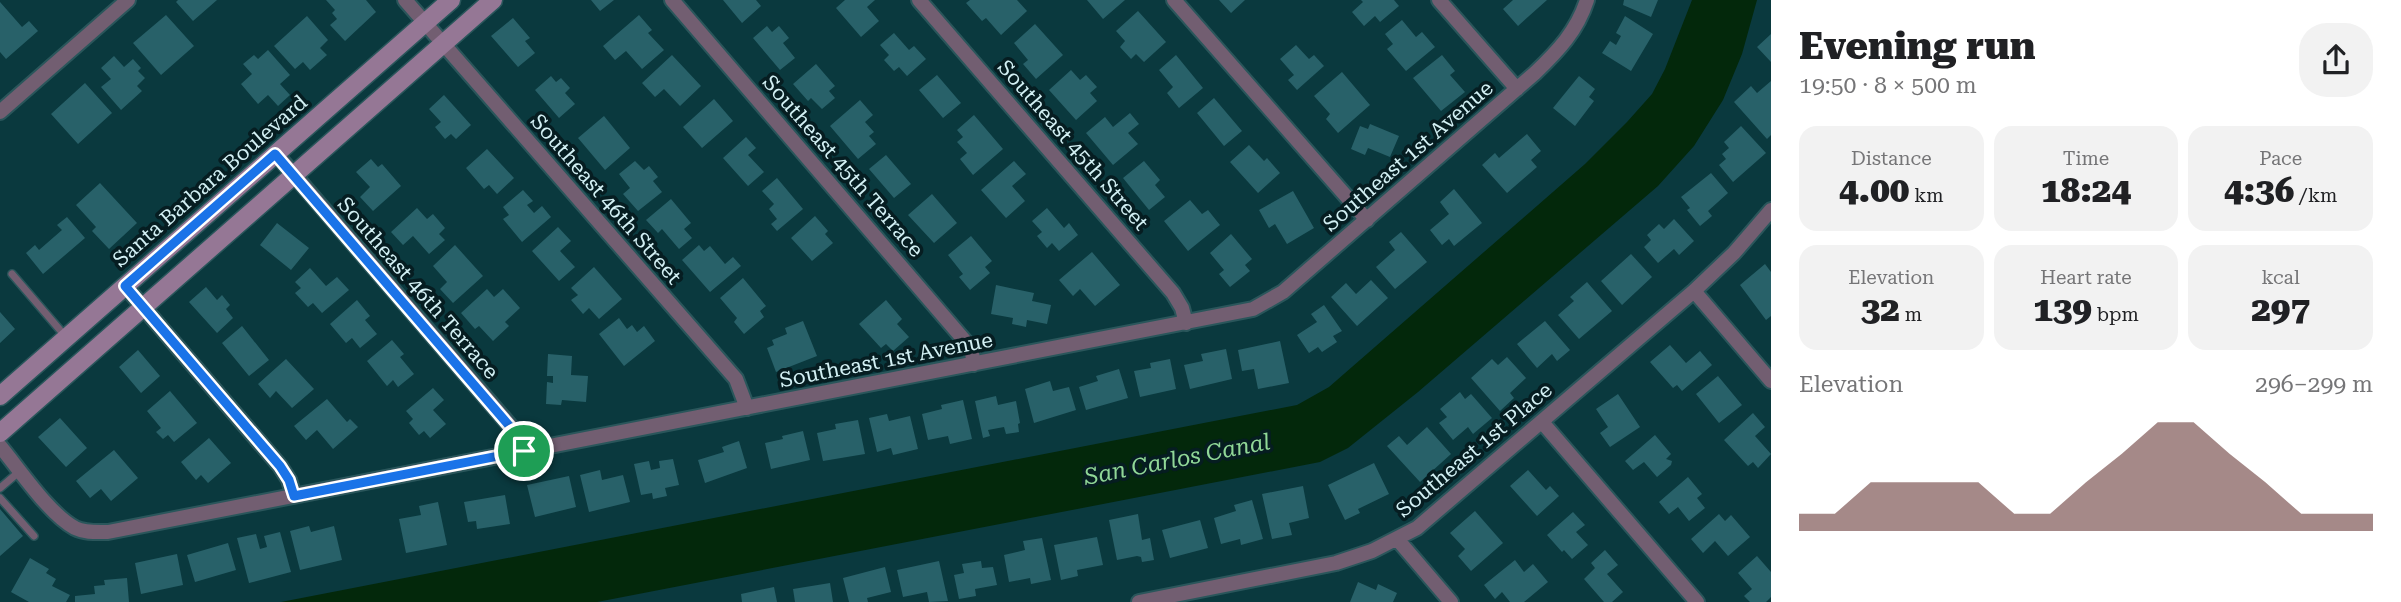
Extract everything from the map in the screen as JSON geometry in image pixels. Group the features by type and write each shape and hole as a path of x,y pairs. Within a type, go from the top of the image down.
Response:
{"main road":[{"name":"Santa Barbara Boulevard","path":"0,396 451,0"},
{"path":"0,433 493,0"}],"street":[{"path":"0,112 128,0"},
{"name":"Southeast 46th Street","path":"405,0 736,379 747,408"},
{"name":"Southeast 45th Terrace","path":"672,0 971,348 974,364"},
{"name":"Southeast 45th Street","path":"919,0 1172,293 1182,308 1186,323"},
{"path":"1174,0 1367,220"},
{"path":"1439,0 1517,89"},
{"name":"Southeast 1st Avenue","path":"20,471 50,507 76,528 91,532 108,531 1253,309 1283,292 1517,89 1569,38 1587,0"},
{"name":"Southeast 46th Terrace","path":"275,154 518,436 524,451"},
{"name":"Southeast 1st Place","path":"1139,602 1195,597 1336,563 1398,540 1444,507 1693,291 1734,253 1771,210"},
{"path":"125,286 280,466 289,480 294,496"},
{"path":"1693,291 1771,380"},
{"path":"1542,422 1697,602"},
{"path":"0,446 20,471"},
{"path":"1398,540 1451,602"}],"lane":[{"path":"12,274 66,338"},
{"path":"0,488 20,471"},
{"path":"0,498 34,536"}],"water":[{"name":"San Carlos Canal","path":"1692,0 1757,0 1742,54 1723,100 1694,146 1658,186 1418,392 1348,448 1320,462 597,602 281,602 1297,405 1329,387 1585,164 1627,122 1652,94 1665,69"}],"building":[{"path":"217,0 193,21 176,2"},
{"path":"326,0 366,0 376,12 345,41 330,25 337,19 332,13 335,10"},
{"path":"591,0 614,0 600,11"},
{"path":"723,0 756,0 761,6 742,23"},
{"path":"845,0 875,0 867,7 879,21 861,37 836,8"},
{"path":"970,0 1017,0 1027,11 1001,35 986,18 982,21 966,3"},
{"path":"1087,0 1125,0 1103,19"},
{"path":"1219,0 1245,0 1231,13"},
{"path":"1361,0 1394,0 1399,6 1380,22 1375,16 1364,26 1352,12 1363,2"},
{"path":"1513,0 1547,0 1518,26 1503,9"},
{"path":"1624,0 1658,0 1651,17 1623,5"},
{"path":"0,2 22,27 29,21 38,31 6,59 0,52"},
{"path":"1138,11 1166,42 1144,62 1136,54 1131,59 1120,47 1125,41 1116,31"},
{"path":"166,15 194,46 161,75 133,43"},
{"path":"639,15 652,30 648,33 664,50 642,69 626,51 615,60 603,46"},
{"path":"307,16 328,40 320,48 327,55 310,70 303,62 295,69 274,46"},
{"path":"1625,16 1653,34 1631,71 1602,53 1610,41 1616,45 1621,36 1616,33"},
{"path":"513,18 530,38 525,41 535,53 518,67 491,36"},
{"path":"1402,20 1416,37 1422,32 1435,47 1406,71 1387,49 1393,44 1385,34"},
{"path":"1035,24 1063,55 1036,79 1023,64 1028,60 1014,43"},
{"path":"767,26 772,32 779,26 789,38 783,43 795,58 780,70 753,38"},
{"path":"894,33 909,50 914,46 926,59 907,76 899,67 894,71 884,60 889,55 880,45"},
{"path":"1771,34 1771,62 1757,47"},
{"path":"1296,45 1309,59 1314,55 1324,66 1297,90 1288,80 1294,75 1280,59"},
{"path":"268,50 290,75 280,84 290,95 278,106 268,95 258,104 241,84 252,74 243,64 254,55 258,59"},
{"path":"672,55 701,86 680,106 664,89 655,97 642,83"},
{"path":"1176,55 1203,88 1179,108 1167,93 1173,87 1159,70"},
{"path":"1442,55 1455,71 1450,75 1465,92 1441,111 1413,78"},
{"path":"114,56 124,67 133,59 141,68 138,71 145,78 137,86 142,91 121,110 101,87 111,79 101,68"},
{"path":"816,64 835,86 829,91 835,98 822,109 811,98 808,101 793,84"},
{"path":"1071,70 1080,80 1086,75 1097,87 1090,93 1097,101 1076,120 1049,90"},
{"path":"1342,72 1370,105 1338,133 1326,119 1330,114 1314,96"},
{"path":"937,75 961,103 943,118 919,90"},
{"path":"551,76 556,82 561,78 570,88 565,93 575,104 559,118 535,90"},
{"path":"1579,76 1595,89 1589,97 1594,101 1575,126 1553,108"},
{"path":"1771,81 1771,135 1767,139 1734,102 1751,86 1757,93"},
{"path":"85,83 112,113 78,144 51,114"},
{"path":"444,95 471,125 456,139 451,134 445,139 435,127 441,122 429,109"},
{"path":"1214,98 1242,131 1224,146 1197,113"},
{"path":"714,99 733,121 702,148 683,127"},
{"path":"860,100 873,115 865,122 874,132 869,136 876,144 858,159 830,126"},
{"path":"1130,113 1139,124 1128,133 1138,144 1113,165 1086,133 1105,117 1113,127"},
{"path":"974,115 1003,149 973,175 960,159 967,153 957,142 963,137 957,130"},
{"path":"604,116 630,148 605,170 578,138"},
{"path":"1370,124 1399,136 1390,157 1368,148 1365,155 1351,149 1360,126 1368,129"},
{"path":"1741,126 1766,153 1733,182 1719,165 1726,159 1722,154 1729,148 1724,142"},
{"path":"1527,134 1541,151 1531,160 1537,167 1507,193 1482,165 1495,153 1499,158"},
{"path":"746,137 756,148 748,155 764,172 748,186 723,158"},
{"path":"1249,145 1264,161 1267,158 1280,173 1258,193 1230,162"},
{"path":"487,149 514,178 497,194 489,185 484,189 466,168"},
{"path":"886,155 911,184 894,198 869,169"},
{"path":"371,159 378,167 382,164 401,186 373,211 360,197 370,187 356,172"},
{"path":"635,161 644,170 649,166 658,177 653,181 662,192 638,211 623,194 630,188 619,174"},
{"path":"1014,161 1026,174 1012,186 1025,201 1006,218 981,190"},
{"path":"1144,161 1160,180 1155,185 1165,197 1149,210 1123,178"},
{"path":"1711,173 1728,193 1708,211 1712,216 1700,226 1687,210 1690,208 1681,197"},
{"path":"777,178 803,209 777,231 771,224 777,219 769,209 774,204 762,191"},
{"path":"100,183 137,223 109,249 92,231 96,227 76,205"},
{"path":"1454,189 1482,223 1454,246 1449,239 1442,245 1430,230 1449,214 1440,202"},
{"path":"523,190 533,201 527,205 534,213 542,206 551,217 522,242 503,219 509,215 503,207"},
{"path":"1293,191 1314,228 1287,244 1275,224 1269,228 1259,210"},
{"path":"932,194 957,223 934,243 908,215"},
{"path":"671,199 691,223 684,229 692,238 679,249 662,229 658,233 646,220"},
{"path":"1190,200 1202,214 1208,210 1220,225 1188,251 1164,221"},
{"path":"417,208 427,219 433,214 445,228 439,234 445,240 429,254 413,236 403,245 391,232"},
{"path":"1047,208 1064,228 1069,223 1078,235 1059,251 1052,243 1047,248 1037,236 1042,232 1032,221"},
{"path":"815,216 828,231 825,234 833,243 812,261 791,238"},
{"path":"67,217 85,238 43,274 26,253 35,245 39,250 62,230 57,225"},
{"path":"1674,219 1694,241 1679,255 1674,249 1658,263 1644,247 1651,240 1647,235 1659,224 1664,229"},
{"path":"277,223 309,248 291,270 260,245"},
{"path":"558,227 571,241 560,251 575,267 559,281 532,251"},
{"path":"1401,232 1427,262 1395,289 1376,267 1395,250 1389,242"},
{"path":"1231,234 1252,259 1245,265 1250,271 1230,287 1219,274 1224,270 1210,253"},
{"path":"971,236 992,261 985,267 990,273 970,290 959,277 963,274 948,255"},
{"path":"455,245 483,276 453,303 440,289 447,282 433,266"},
{"path":"699,245 704,251 710,246 725,264 733,257 741,266 710,292 682,260"},
{"path":"1092,252 1120,285 1095,306 1080,289 1073,296 1059,280"},
{"path":"1631,254 1652,277 1622,305 1601,281"},
{"path":"1765,264 1771,272 1771,316 1766,320 1740,285"},
{"path":"594,267 622,299 599,319 589,308 583,314 571,300 578,295 571,288"},
{"path":"310,268 326,286 337,277 349,290 322,313 313,303 308,307 295,293 301,288 295,282"},
{"path":"743,278 766,306 760,311 764,317 744,334 734,322 737,318 720,298"},
{"path":"1371,280 1388,298 1357,326 1331,297 1346,283 1356,294"},
{"path":"1587,282 1612,311 1579,339 1558,315 1574,301 1570,297"},
{"path":"996,285 1034,293 1032,301 1051,305 1047,324 1027,320 1026,327 1012,324 1013,318 991,314"},
{"path":"206,287 217,300 222,295 230,305 226,309 233,318 217,333 189,302"},
{"path":"487,289 494,297 503,289 520,308 505,322 509,326 493,341 479,326 475,329 461,313"},
{"path":"357,300 370,316 365,320 377,334 360,348 352,338 346,343 330,324"},
{"path":"886,300 902,319 897,324 909,337 893,351 886,344 881,348 859,324"},
{"path":"1324,305 1342,331 1333,336 1337,342 1322,352 1318,347 1309,353 1297,335 1317,322 1311,314"},
{"path":"0,312 15,329 0,343"},
{"path":"619,318 627,329 632,325 637,332 644,326 655,341 624,366 599,334"},
{"path":"803,321 817,356 776,372 767,348 774,345 772,340 787,334 785,328"},
{"path":"1545,321 1570,350 1557,361 1552,354 1537,368 1517,344"},
{"path":"242,326 269,360 249,376 222,343"},
{"path":"392,340 404,354 400,357 414,374 398,387 393,380 387,386 367,361"},
{"path":"1280,341 1289,383 1258,389 1254,369 1242,371 1238,350"},
{"path":"1670,345 1686,363 1700,351 1712,365 1682,391 1677,385 1673,388 1650,362"},
{"path":"1226,349 1232,379 1190,389 1184,365 1203,361 1201,354"},
{"path":"138,350 160,376 141,393 119,367"},
{"path":"548,354 572,356 571,375 588,376 586,402 562,400 561,405 546,404 547,382 553,383 553,376 547,376"},
{"path":"1507,357 1526,378 1510,393 1514,398 1500,411 1471,378 1492,359 1498,365"},
{"path":"286,359 314,389 292,408 276,391 270,398 258,384"},
{"path":"1170,359 1176,389 1140,397 1134,371 1151,368 1150,363"},
{"path":"1119,369 1128,398 1086,410 1079,387 1098,381 1096,376"},
{"path":"1718,376 1742,405 1719,423 1696,394"},
{"path":"1050,381 1053,391 1069,387 1076,410 1034,423 1025,389"},
{"path":"433,388 444,400 433,410 446,424 430,438 424,431 419,435 409,423 413,419 406,411"},
{"path":"170,391 197,423 174,442 168,435 163,439 156,432 161,428 147,411"},
{"path":"1460,392 1465,399 1471,394 1492,418 1473,434 1468,427 1453,440 1439,423 1447,417 1440,409"},
{"path":"1618,394 1640,427 1610,447 1600,433 1608,427 1596,409"},
{"path":"996,396 998,405 1016,401 1019,432 1006,434 1004,427 988,430 990,436 983,438 975,401"},
{"path":"327,399 347,422 350,419 358,427 333,449 317,430 306,440 294,426"},
{"path":"963,400 972,439 950,444 948,436 928,440 922,414 942,409 941,405"},
{"path":"1753,413 1765,427 1755,436 1771,454 1758,468 1753,462 1748,466 1724,440"},
{"path":"887,414 889,421 910,416 918,449 893,455 891,448 877,452 869,418"},
{"path":"60,418 87,448 66,467 38,437"},
{"path":"858,420 865,454 823,461 817,433 836,429 835,424"},
{"path":"1427,427 1451,454 1420,482 1387,446 1399,436 1407,445"},
{"path":"803,431 810,460 771,469 765,443"},
{"path":"1655,435 1671,454 1666,459 1672,461 1657,477 1644,462 1633,470 1625,461"},
{"path":"209,438 231,463 208,483 201,475 196,480 181,462"},
{"path":"739,441 747,468 705,483 698,460 724,452 722,447"},
{"path":"114,450 138,478 111,501 101,489 90,498 76,481"},
{"path":"673,459 679,485 665,488 667,496 653,499 652,493 641,495 634,464 649,461 651,470 660,468 659,461"},
{"path":"1374,463 1389,494 1358,509 1360,513 1345,520 1328,485"},
{"path":"600,470 602,480 623,475 630,502 589,512 580,475"},
{"path":"1528,470 1546,490 1550,486 1559,496 1537,516 1510,486"},
{"path":"569,476 576,507 535,517 527,485"},
{"path":"1688,477 1702,494 1697,498 1705,508 1689,521 1678,507 1669,514 1659,502"},
{"path":"1303,486 1309,518 1289,523 1292,535 1272,539 1262,494"},
{"path":"505,495 510,524 477,529 476,521 468,522 464,502"},
{"path":"1252,500 1263,539 1241,545 1240,539 1221,544 1214,518 1236,511 1234,505"},
{"path":"438,502 447,545 406,553 399,519 421,515 419,506"},
{"path":"0,509 23,536 0,556"},
{"path":"1475,511 1503,543 1471,571 1458,556 1465,549 1450,533"},
{"path":"1573,512 1585,525 1576,532 1588,545 1572,559 1547,535"},
{"path":"1138,514 1142,540 1150,538 1154,560 1142,562 1141,557 1137,556 1117,560 1109,520"},
{"path":"1719,514 1725,521 1731,515 1750,537 1728,556 1715,541 1703,553 1691,539"},
{"path":"1200,520 1208,548 1170,558 1162,530"},
{"path":"309,526 311,532 334,526 342,560 300,570 290,531"},
{"path":"280,532 291,572 249,583 237,538 256,534 260,549 267,547 264,536"},
{"path":"1097,537 1103,565 1077,570 1078,576 1061,580 1054,545"},
{"path":"1042,538 1051,580 1031,584 1030,578 1009,582 1004,555 1025,550 1023,541"},
{"path":"228,543 236,570 195,582 187,555"},
{"path":"1605,550 1618,565 1607,574 1623,592 1612,602 1604,602 1584,579 1595,568 1591,563"},
{"path":"177,554 183,585 141,594 135,563"},
{"path":"1757,556 1771,572 1771,597 1766,602 1750,602 1744,596 1752,589 1738,573"},
{"path":"30,558 49,569 46,573 56,579 52,586 70,595 66,602 29,602 11,592"},
{"path":"1515,560 1524,572 1533,564 1548,582 1524,602 1510,602 1502,592 1495,599 1484,585"},
{"path":"939,561 948,601 929,602 927,592 903,597 897,570"},
{"path":"981,561 982,568 993,567 997,585 975,589 976,596 959,599 954,575 964,573 962,564"},
{"path":"885,567 891,592 867,598 868,602 849,602 843,578"},
{"path":"127,578 129,602 75,602 75,596 95,594 94,586 105,585 104,580"},
{"path":"1358,582 1376,590 1378,584 1397,593 1393,602 1350,602"},
{"path":"830,583 833,602 795,602 793,589"},
{"path":"774,587 777,602 742,602 741,594"}],"route":[{"path":"275,154 518,436 524,451 294,496 289,480 280,466 125,286 275,154"}]}
